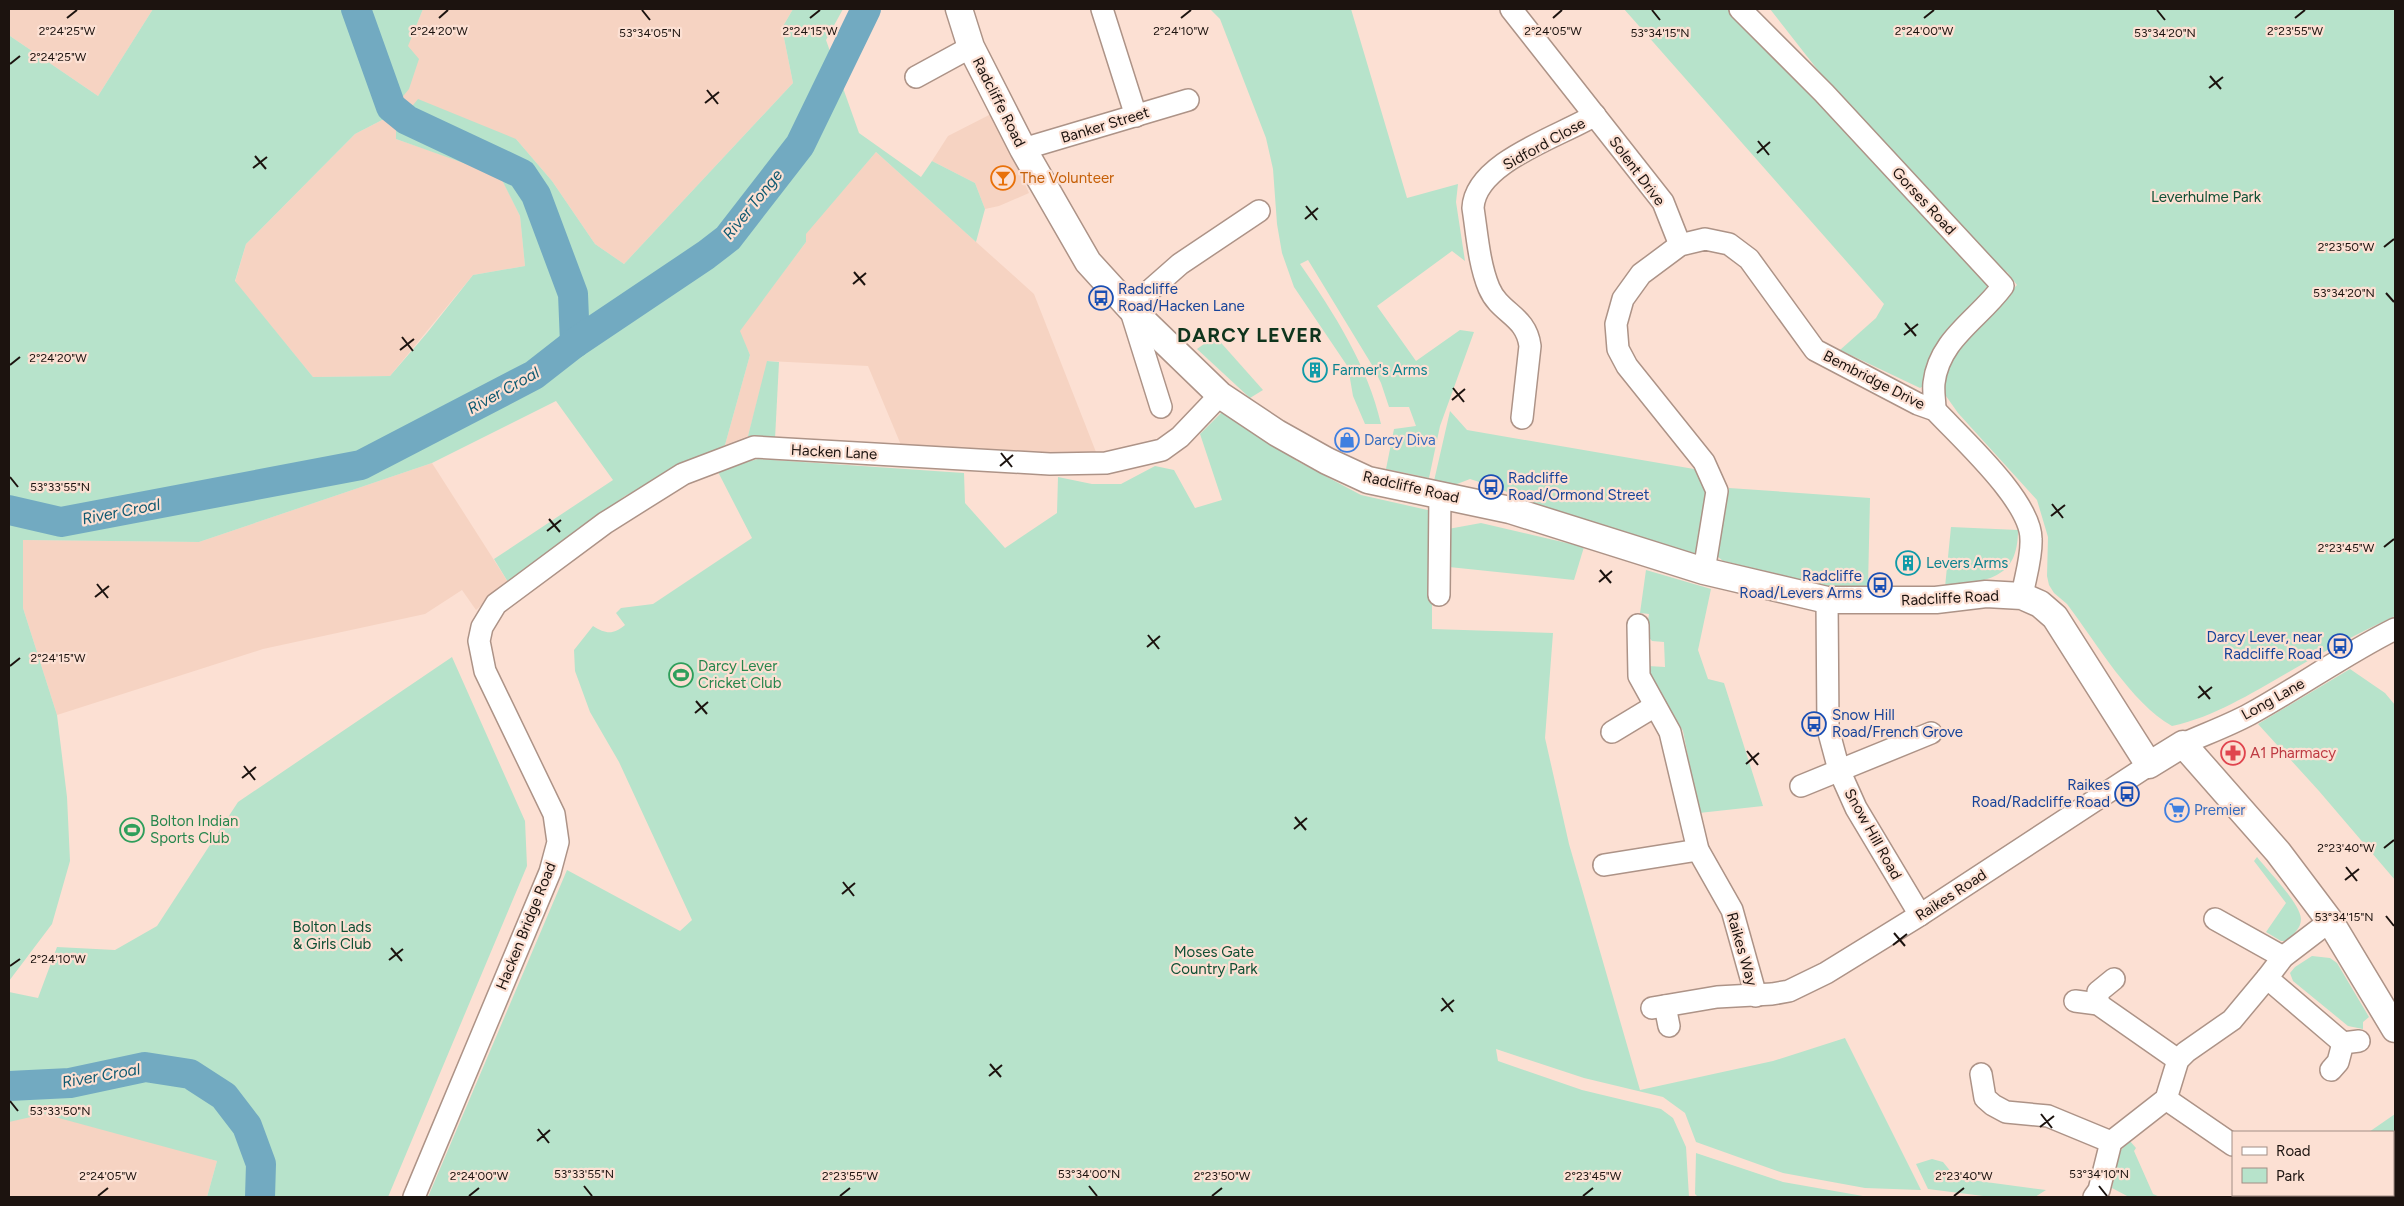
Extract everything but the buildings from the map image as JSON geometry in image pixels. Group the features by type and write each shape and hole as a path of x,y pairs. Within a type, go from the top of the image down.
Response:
{"main road":[{"name":"Radcliffe Road","path":"959,9 971,47 1023,149 1088,262 1130,308 1220,395 1277,433 1353,474 1384,484 1510,510 1704,571 1827,600 1936,600 1986,594 2022,596 2040,604 2054,617 2149,765"},
{"name":"Radcliffe Road","path":"2114,710 2141,732 2179,746 2278,852 2330,921 2395,1029"},
{"name":"Long Lane","path":"2149,765 2179,746"}],"street":[{"path":"1102,9 1136,116"},
{"name":"Solent Drive","path":"1511,9 1663,202 1680,244"},
{"name":"Gorses Road","path":"1740,9 1824,93 2003,286 1988,305 1950,342 1940,358 1934,384 1935,410"},
{"path":"916,77 971,47"},
{"name":"Banker Street","path":"1023,149 1188,100"},
{"name":"Sidford Close","path":"1522,418 1530,346 1529,339 1523,324 1498,304 1489,288 1484,272 1473,199 1480,186 1490,175 1511,158 1595,114"},
{"path":"1161,407 1130,308 1180,264 1259,212"},
{"name":"Bembridge Drive","path":"1704,571 1717,491 1704,462 1627,366 1618,349 1616,324 1622,299 1641,274 1680,244 1705,239 1729,244 1749,259 1815,350 1918,404 1935,410 2014,497 2026,517 2032,538 2022,596"},
{"name":"Hacken Lane","path":"482,626 496,604 507,594 607,522 683,474 754,448 1050,464 1106,463 1162,450 1180,437 1220,395"},
{"path":"1435,493 1439,595"},
{"name":"Snow Hill Road","path":"1827,600 1828,729 1839,770 1856,808 1920,915"},
{"name":"Raikes Way","path":"1638,625 1648,653 1639,676 1670,732 1698,850 1732,910 1756,996"},
{"name":"Hacken Bridge Road","path":"414,1197 550,872 558,842 557,828 548,799 485,671 479,641 482,626"},
{"name":"Long Lane","path":"2179,746 2249,714 2336,664 2362,646 2395,629"},
{"path":"1612,732 1655,706"},
{"path":"1801,786 1931,733"},
{"name":"Raikes Road","path":"1662,1013 1717,997 1756,996 1789,991 1826,973 1920,915 2149,765"},
{"path":"1616,857 1698,850"},
{"path":"2215,919 2244,923 2283,957"},
{"path":"2094,1197 2099,1190 2111,1142 2166,1099 2178,1060 2232,1020 2283,957 2330,921"},
{"path":"2267,978 2351,1042 2331,1070"},
{"path":"2098,1004 2098,992 2114,979"},
{"path":"2076,1001 2098,1004 2178,1060"},
{"path":"1981,1074 1979,1098 2006,1112 2048,1116 2111,1142"},
{"path":"2166,1099 2225,1146"}],"shaded area":[{"path":"9,9 153,9 98,96 10,36 9,40"},
{"path":"423,9 793,9 782,28 793,83 624,264 595,244 552,181 516,139 396,139 500,175 520,216 525,266 473,275 390,376 313,377 235,282 246,244 355,134 384,119 407,47"},
{"path":"993,113 1029,193 999,206 985,209 975,183 932,161 948,136"},
{"path":"876,152 1034,294 1096,452 1033,453 901,445 868,366 768,361 748,436 725,445 750,355 739,331 806,242 805,234"},
{"path":"432,463 508,582 476,610 462,590 425,614 263,649 57,715 23,608 23,540 199,542"},
{"path":"44,1114 85,1121 217,1161 207,1197 9,1197 9,1120"}],"green space":[{"path":"153,9 423,9 408,46 419,59 409,89 384,119 355,134 246,244 235,281 313,377 390,376 473,275 525,266 520,216 500,176 396,139 396,126 418,99 516,139 552,181 595,244 624,264 793,83 782,28 793,9 843,9 826,40 859,133 921,177 932,161 975,183 985,209 976,242 876,152 806,234 806,242 740,331 750,355 725,445 625,496 508,582 494,559 613,480 556,401 432,463 199,542 23,540 23,608 57,715 67,797 70,861 52,924 9,981 9,40 10,36 98,96"},
{"path":"1210,9 1351,9 1407,198 1458,184 1456,202 1465,261 1452,251 1377,306 1416,361 1460,330 1474,332 1440,426 1429,478 1386,469 1394,429 1416,426 1409,407 1389,407 1381,383 1372,365 1308,260 1300,264 1337,321 1359,361 1368,381 1381,424 1365,424 1353,396 1348,367 1294,287 1282,253 1277,224 1273,169 1266,138 1220,19"},
{"path":"1624,9 1731,9 1996,288 1925,385 1920,388 1840,350 1876,318 1884,304"},
{"name":"Leverhulme Park","path":"1770,9 2395,9 2395,616 2327,650 2231,704 2202,717 2172,726 2142,703 2115,671 2067,604 2054,593 2049,585 2047,576 2048,537 2037,500 1958,413 1946,396 1941,379 1944,359 2017,285 2007,272 1992,267 1831,87"},
{"path":"1215,336 1263,390 1250,398 1197,349"},
{"path":"767,361 779,362 775,439 748,436"},
{"name":"Moses Gate Country Park","path":"1225,409 1297,461 1361,495 1432,511 1432,629 1553,633 1545,738 1569,844 1640,1090 1773,1061 1845,1038 1921,1190 1865,1188 1783,1173 1696,1142 1685,1113 1663,1097 1584,1078 1496,1049 1498,1061 1582,1090 1661,1109 1673,1118 1686,1147 1689,1197 428,1197 567,870 680,931 692,920 619,762 590,712 575,671 574,650 593,626 602,631 613,632 625,625 616,613 621,608 653,604 752,538 717,470 758,459 964,473 965,503 1005,548 1057,513 1058,477 1092,484 1121,484 1155,466 1174,470 1195,508 1222,500 1200,434"},
{"path":"1450,411 1467,430 1694,469 1712,490 1697,554 1538,507 1501,489 1470,479 1452,486 1434,481"},
{"path":"1729,488 1870,498 1868,587 1828,586 1723,561 1717,556 1715,548"},
{"path":"1481,523 1584,547 1574,580 1449,567 1448,529"},
{"path":"1951,527 2018,530 2017,547 2006,569 1986,579 1945,587"},
{"path":"1646,570 1711,589 1698,650 1708,679 1724,683 1763,806 1699,813 1683,731 1648,672 1648,666 1665,667 1664,642 1652,641 1646,634 1649,614 1640,613"},
{"name":"Bolton Lads & Girls Club","path":"452,657 525,821 527,866 388,1197 207,1197 217,1161 44,1114 9,1122 9,992 38,998 57,947 115,950 157,926 238,802"},
{"path":"2350,669 2385,693 2395,705 2395,880 2319,791 2258,724"},
{"path":"2257,857 2290,896 2299,912 2301,923 2298,929 2285,941 2281,941 2266,932 2286,903 2254,861"},
{"path":"2312,956 2330,958 2337,963 2369,1017 2363,1022 2363,1029 2348,1026 2293,981 2290,973 2295,967"},
{"path":"2395,1114 2394,1145 2394,1131 2370,1131"},
{"path":"2129,1140 2136,1148 2134,1151 2153,1194 2160,1197 2129,1197 2112,1188 2119,1153"},
{"path":"1696,1153 1783,1182 1863,1196 1912,1197 1698,1197 1695,1194"},
{"path":"1932,1159 1943,1162 1956,1178 2046,1190 2035,1197 1991,1197 1928,1189 1916,1164"}],"waterway":[{"name":"River Croal","path":"356,9 391,107 407,120 522,174 536,195 573,294 575,343"},
{"name":"River Croal","path":"9,510 61,522 361,465 534,375 575,343 706,255 728,238 800,145 866,9"},
{"name":"River Croal","path":"9,1086 70,1083 145,1067 190,1074 224,1096 247,1126 261,1164 260,1197"}],"place":[{"name":"The Volunteer","path":"1003,178"},
{"name":"Radcliffe Road/Hacken Lane","path":"1101,298"},
{"name":"Farmer's Arms","path":"1315,370"},
{"name":"Darcy Diva","path":"1347,440"},
{"name":"Radcliffe Road/Ormond Street","path":"1491,487"},
{"name":"Levers Arms","path":"1908,563"},
{"name":"Radcliffe Road/Levers Arms","path":"1880,585"},
{"name":"Darcy Lever, near Radcliffe Road","path":"2340,646"},
{"name":"Darcy Lever Cricket Club","path":"681,675"},
{"name":"Snow Hill Road/French Grove","path":"1814,724"},
{"name":"A1 Pharmacy","path":"2233,753"},
{"name":"Raikes Road/Radcliffe Road","path":"2127,794"},
{"name":"Premier","path":"2177,810"},
{"name":"Bolton Indian Sports Club","path":"132,830"}],"district":[{"name":"DARCY LEVER","path":"1250,335"}],"water label":[{"name":"River Tonge","path":"752,204"}]}
